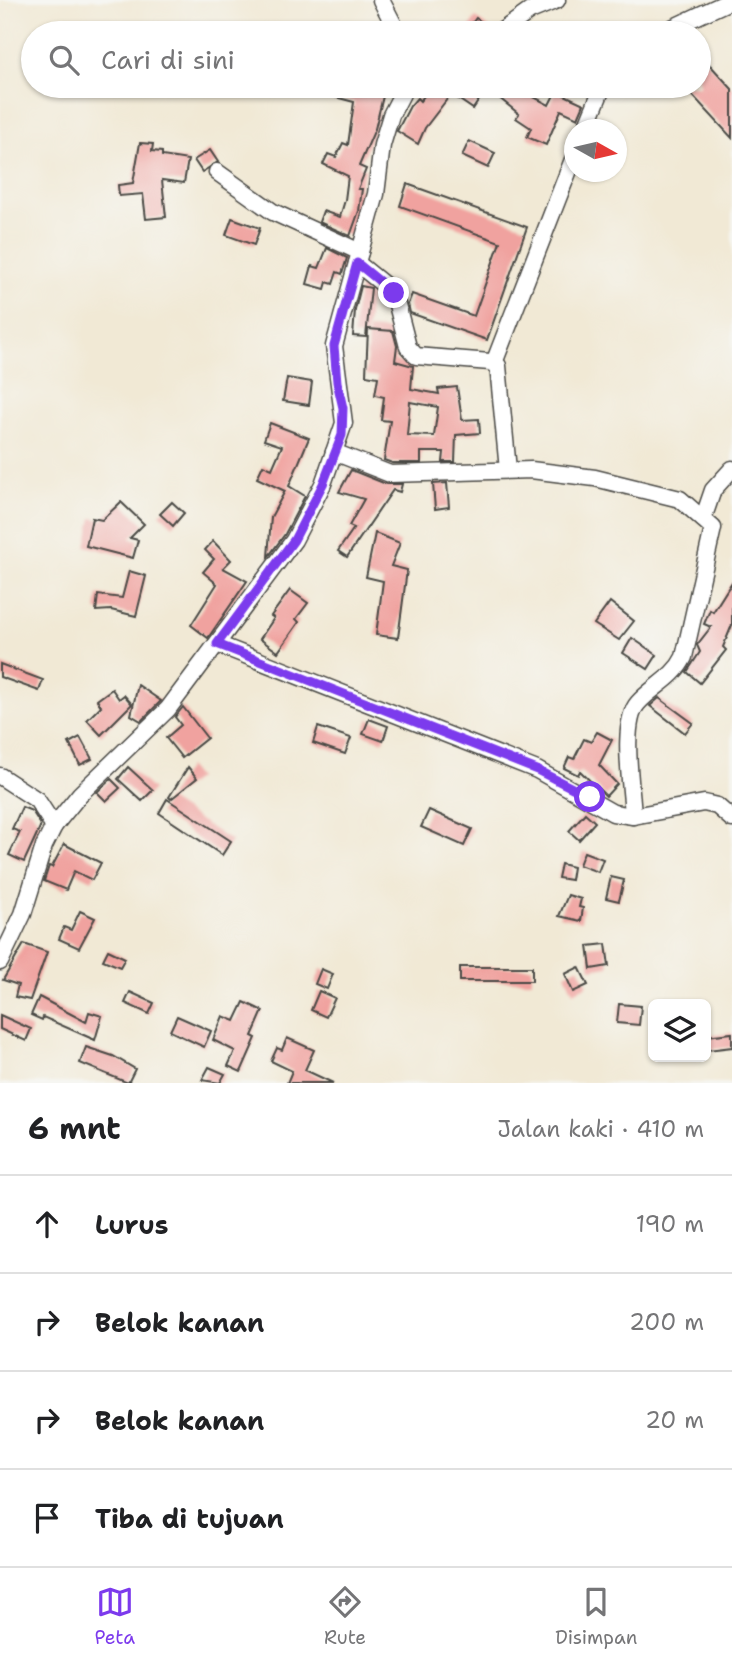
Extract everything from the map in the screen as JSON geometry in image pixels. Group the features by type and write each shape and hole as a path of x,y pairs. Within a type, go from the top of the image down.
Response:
{"street":[{"path":"381,0 392,21"},
{"path":"516,21 530,11 557,0"},
{"path":"687,21 732,0"},
{"path":"0,962 23,914 44,846 54,826 80,794 168,709 294,540 323,484 344,423 334,346 376,194 382,145 391,115 400,98"},
{"path":"590,119 598,98"},
{"path":"217,172 248,197 359,258 394,293 408,347 416,356 494,363 500,370 508,470"},
{"path":"494,363 565,182"},
{"path":"334,452 390,474 550,471 656,491 680,499 713,528 684,657 677,670 639,702 630,717 633,816"},
{"path":"703,519 713,490 732,469"},
{"path":"217,644 537,770 613,813 633,816 704,803 717,806 732,819"},
{"path":"0,776 37,800 54,826"}],"building":[{"path":"711,66 732,89 732,138 695,98 711,98"},
{"path":"339,98 383,98 375,129 359,166 366,169 358,189 362,189 359,211 350,236 319,222 323,211 340,217 345,200 348,176 323,164 328,154 336,157 343,143 348,145 354,102"},
{"path":"417,98 420,101 422,98 448,98 425,128 418,144 397,131 410,106"},
{"path":"457,98 480,98 473,109"},
{"path":"499,98 536,98 549,105 552,98 571,98 584,104 578,118 561,110 546,145 527,137 531,128 516,118 519,114"},
{"path":"469,141 495,153 488,168 462,156"},
{"path":"140,143 153,144 152,151 162,152 162,156 188,160 184,183 162,180 166,217 146,219 143,194 119,196 118,185 133,183"},
{"path":"210,150 218,162 202,172 194,160"},
{"path":"407,184 527,227 487,340 410,313 408,304 412,294 474,316 500,242 400,206"},
{"path":"232,218 260,228 254,245 226,235"},
{"path":"327,248 347,258 342,274 337,272 333,284 327,282 325,289 307,284 312,266 319,268"},
{"path":"361,286 371,288 366,337 353,336 355,310"},
{"path":"368,329 393,331 397,346 395,361 413,366 411,389 439,394 438,389 457,387 462,420 479,419 480,433 456,435 455,462 443,462 444,452 421,452 421,463 392,463 384,460 390,421 381,420 384,397 375,395 378,377 366,375","holes":["410,402 438,407 434,436 407,435"]},
{"path":"287,378 312,382 309,405 283,401"},
{"path":"270,423 309,438 289,486 305,496 285,534 268,557 271,517 285,491 257,478 263,465 272,469 282,446 264,440"},
{"path":"351,470 386,484 402,484 400,492 393,490 347,557 338,551 354,528 349,526 364,499 339,492"},
{"path":"447,483 449,507 435,509 433,484"},
{"path":"121,502 144,524 130,538 138,540 133,558 86,546 92,518 102,520"},
{"path":"172,502 184,513 173,526 160,514"},
{"path":"375,533 400,543 391,566 407,570 398,638 376,635 383,581 366,577"},
{"path":"213,541 231,560 223,568 247,581 208,638 191,625 217,584 203,572 214,559 205,550"},
{"path":"129,571 146,576 136,616 111,610 96,611 98,595 122,598"},
{"path":"732,582 732,625 723,647 726,650 700,683 687,672 700,652 697,645 711,627 704,624 710,610 713,612"},
{"path":"290,590 308,603 296,619 299,622 278,652 260,639 274,618 271,616"},
{"path":"610,602 634,621 619,640 594,624"},
{"path":"632,638 657,655 648,669 623,653"},
{"path":"0,664 43,680 39,691 0,677"},
{"path":"138,685 161,701 141,721 131,715"},
{"path":"112,689 119,699 124,695 132,704 101,735 87,720 101,706 97,700"},
{"path":"659,698 693,723 685,733 650,706"},
{"path":"183,707 207,738 182,758 166,738 181,725 175,717"},
{"path":"369,719 388,726 383,741 363,734"},
{"path":"318,727 351,738 345,754 313,743"},
{"path":"597,732 612,740 599,765 617,784 606,796 580,771 578,775 564,768 569,757 574,759 584,739 591,742"},
{"path":"80,737 92,759 80,765 69,743"},
{"path":"128,767 153,790 142,801 118,779"},
{"path":"188,767 197,778 171,799 169,797"},
{"path":"111,779 120,788 106,801 97,792"},
{"path":"167,799 231,841 222,855 159,813"},
{"path":"22,807 32,811 41,825 24,862 9,855 20,832 12,829"},
{"path":"429,810 472,829 464,846 421,827"},
{"path":"585,813 595,822 579,840 569,831"},
{"path":"64,844 101,863 92,880 74,871 66,890 44,881 49,866 52,867"},
{"path":"584,852 603,859 598,872 579,865"},
{"path":"561,864 573,867 571,880 558,878"},
{"path":"611,877 624,880 619,901 606,898"},
{"path":"568,895 581,899 581,921 559,916"},
{"path":"80,911 95,918 79,948 59,939 64,927 71,930"},
{"path":"24,944 47,952 30,1000 15,997 18,985 3,980"},
{"path":"606,944 609,966 591,969 588,946"},
{"path":"108,950 125,958 120,967 103,960"},
{"path":"460,967 532,967 532,981 460,981"},
{"path":"579,967 588,985 573,992 565,974"},
{"path":"321,969 333,974 327,989 315,984"},
{"path":"319,991 335,998 326,1017 311,1010"},
{"path":"130,992 154,1003 149,1014 125,1003"},
{"path":"39,997 86,1022 89,1012 102,1016 95,1040 43,1017 42,1020 31,1015"},
{"path":"244,1002 263,1011 252,1036 256,1038 241,1072 228,1066 235,1051 213,1040 223,1016 235,1021"},
{"path":"619,1004 641,1006 639,1025 617,1023"},
{"path":"0,1015 31,1029 26,1041 0,1029"},
{"path":"177,1016 211,1031 204,1047 170,1031"},
{"path":"732,1033 732,1047 711,1050 711,1036"},
{"path":"287,1038 314,1050 305,1070 333,1083 287,1083 292,1071 271,1061 277,1048 282,1050"},
{"path":"86,1047 113,1056 135,1069 128,1083 80,1063"},
{"path":"209,1067 225,1074 220,1083 202,1080"}],"route":[{"path":"394,293 357,263 334,346 337,382 343,408 342,435 323,484 294,540 217,644 537,770 590,797"}]}
